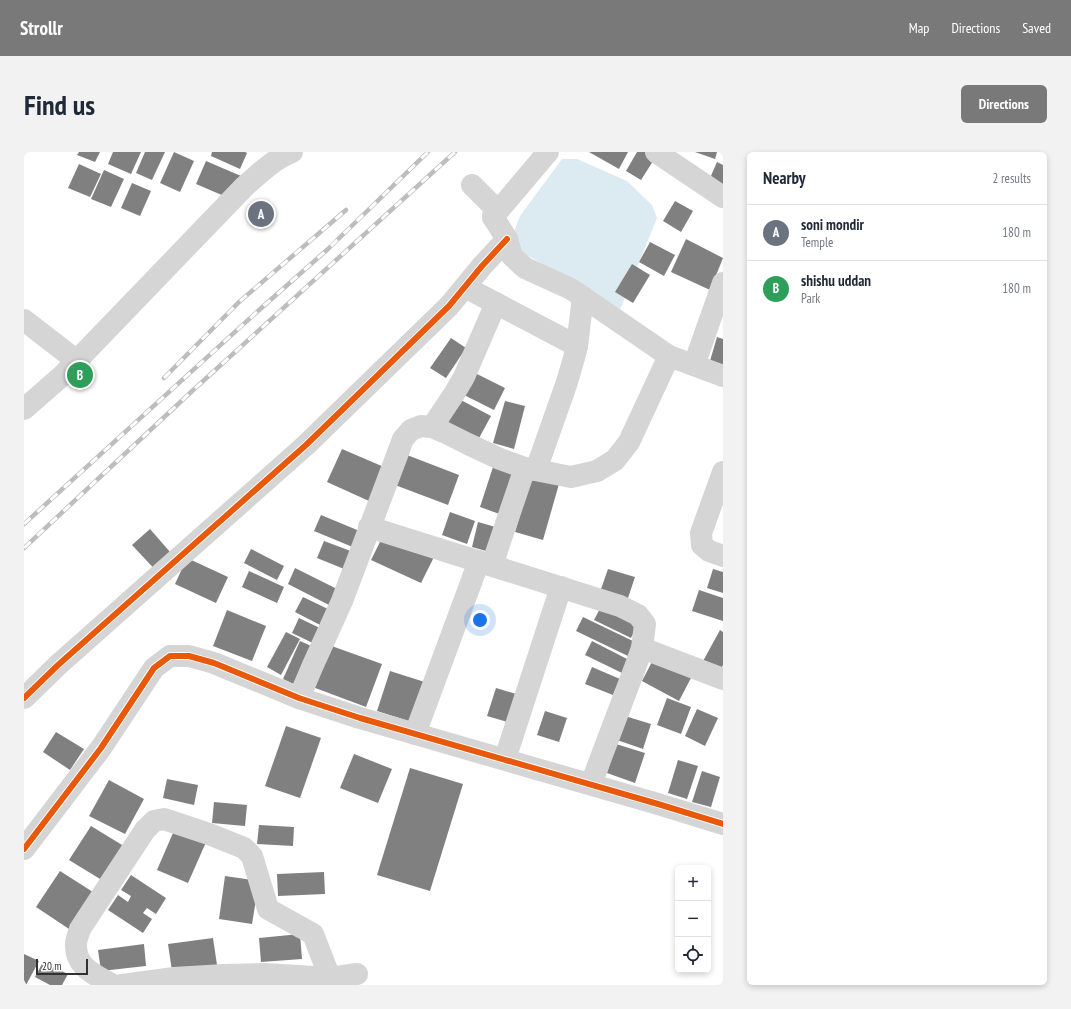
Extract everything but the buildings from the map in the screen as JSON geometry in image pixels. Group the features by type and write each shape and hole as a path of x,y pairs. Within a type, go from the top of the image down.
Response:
{"street":[{"path":"24,409 77,361 245,186 268,166 286,154 292,152"},
{"path":"493,217 548,152"},
{"path":"656,152 723,197"},
{"path":"472,185 494,207 493,217 507,239 512,256 526,268 571,289 669,356 723,376"},
{"path":"24,698 58,665 306,445 449,306 482,266 507,239"},
{"path":"694,365 723,283"},
{"path":"465,287 577,346"},
{"path":"415,734 486,563 531,469 567,382 577,346 583,297"},
{"path":"432,427 464,377 496,303"},
{"path":"24,320 77,361"},
{"path":"299,698 342,601 403,439 411,430 421,426 432,427 500,459 531,469 571,477 597,471 615,460 629,442 669,356"},
{"path":"723,472 701,533 702,545 709,551 723,556"},
{"path":"369,527 620,606 638,614 645,624 642,648 591,784"},
{"path":"505,759 561,587"},
{"path":"642,648 723,679"},
{"path":"24,848 102,748 154,668 170,656 189,656 214,663 299,698 360,718 591,784 723,824"},
{"path":"113,985 87,971 78,959 76,943 80,929 145,830 154,821 164,819 209,834 244,848 252,856 268,909 314,934 331,981"},
{"path":"122,985 174,978 265,974 331,981 357,974"}],"shaded area":[{"path":"562,159 577,159 627,181 652,205 657,218 620,310 527,255 516,245 515,229 520,216"},
{"path":"83,363 95,372 76,389 65,378"}],"railway":[{"path":"24,524 328,249 428,152"},
{"path":"24,548 190,393 455,152"},
{"path":"164,378 239,302 346,210"}],"cycle path":[{"path":"24,698 58,665 306,445 449,306 482,266 507,239"},
{"path":"24,849 101,748 154,668 170,656 189,656 214,663 299,698 360,718 723,824"}],"place":[{"name":"soni mondir","path":"261,214"},
{"name":"shishu uddan","path":"80,375"}]}
